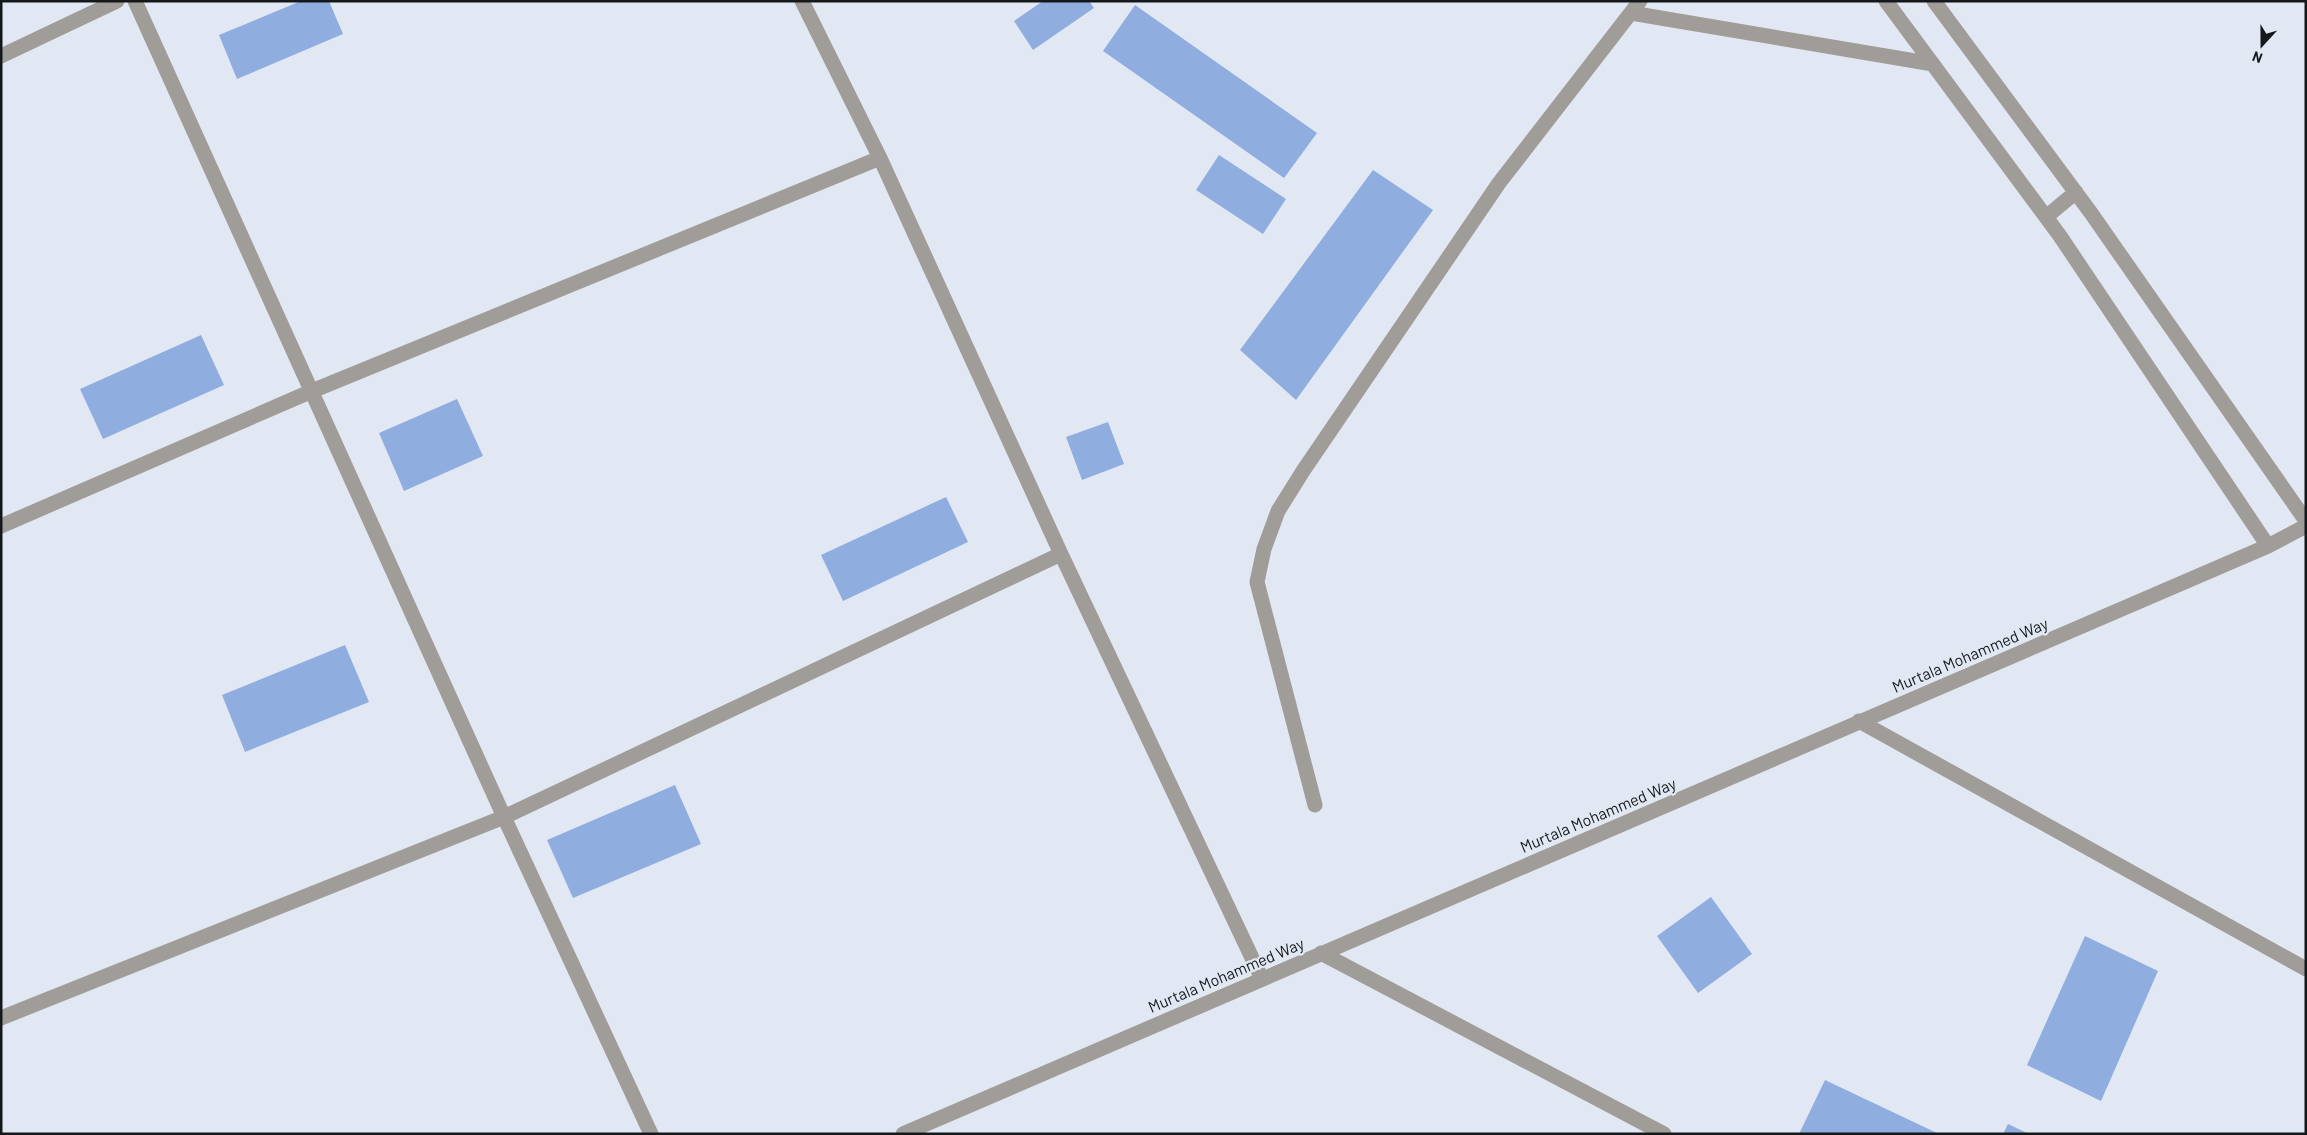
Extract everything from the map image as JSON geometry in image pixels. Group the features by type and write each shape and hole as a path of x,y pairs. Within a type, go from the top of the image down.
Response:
{"street":[{"path":"1,56 117,1"},
{"path":"136,1 504,816 651,1134"},
{"path":"802,1 880,158 1061,554 1262,979"},
{"path":"1886,1 2046,217 2268,546"},
{"path":"1934,1 2076,192 2306,521"},
{"path":"1315,805 1256,582 1264,549 1278,511 1309,462 1499,183 1636,7 1933,64"},
{"path":"1,526 312,391 880,158"},
{"path":"2046,217 2076,192"},
{"name":"Murtala Mohammed Way","path":"903,1134 2268,546 2306,526"},
{"path":"1,1018 504,816 1061,554"},
{"path":"1859,721 2306,969"},
{"path":"1321,953 1664,1134"}],"building":[{"path":"301,1 329,1 343,34 237,79 219,35"},
{"path":"1043,1 1089,1 1094,8 1033,50 1014,21"},
{"path":"1135,5 1317,133 1284,178 1103,51"},
{"path":"1219,155 1286,199 1263,234 1196,190"},
{"path":"1373,170 1433,210 1296,400 1240,350"},
{"path":"201,335 224,385 103,439 80,389"},
{"path":"457,399 483,456 404,491 379,433"},
{"path":"1108,422 1124,464 1082,480 1066,437"},
{"path":"946,497 968,542 843,601 821,555"},
{"path":"345,645 369,702 245,752 222,695"},
{"path":"675,785 701,844 573,898 547,840"},
{"path":"1711,897 1752,954 1698,993 1657,936"},
{"path":"2085,936 2158,971 2101,1101 2027,1065"},
{"path":"1825,1080 1939,1134 1799,1134"},
{"path":"2008,1124 2029,1134 2003,1134"}]}
